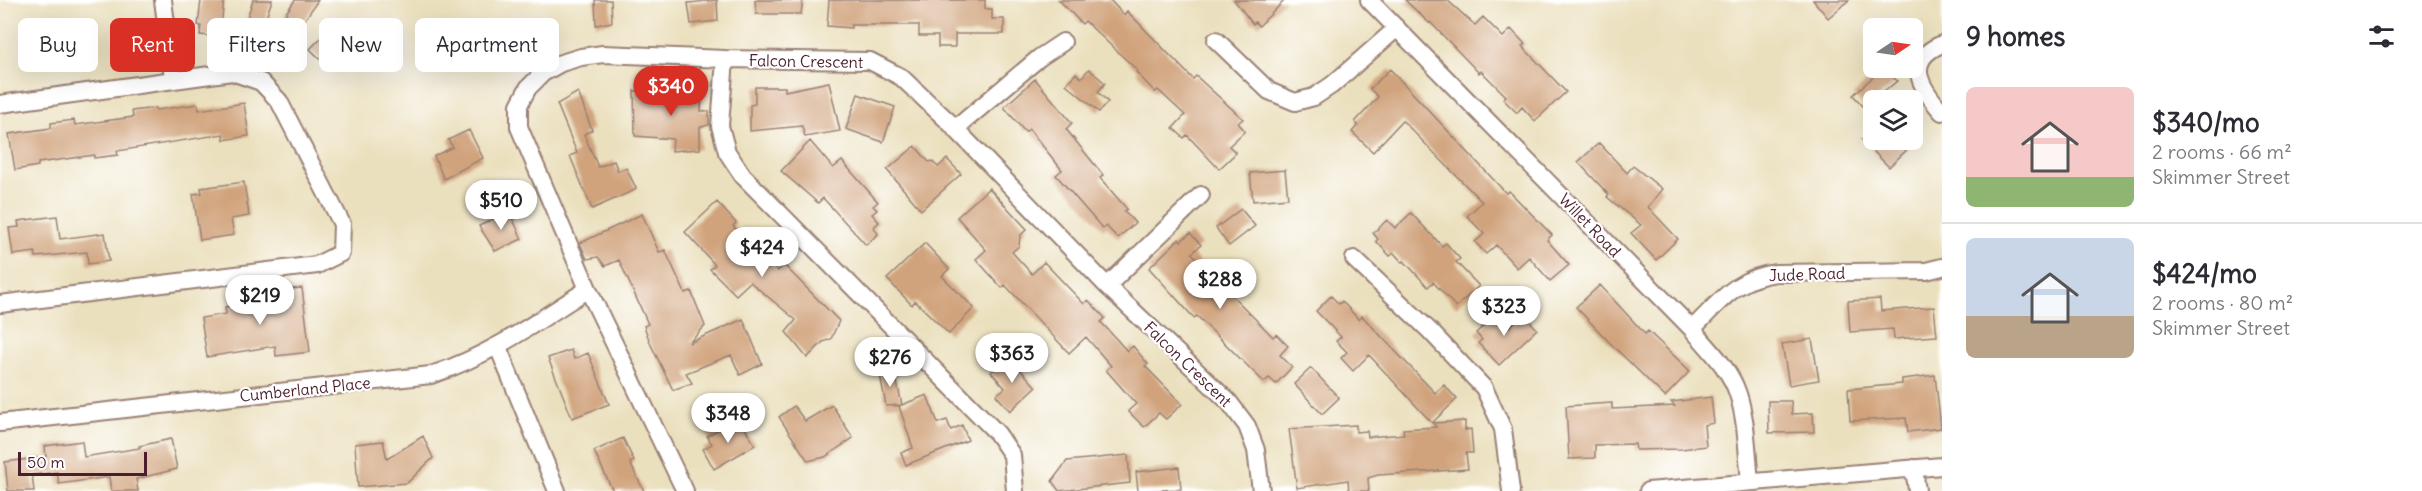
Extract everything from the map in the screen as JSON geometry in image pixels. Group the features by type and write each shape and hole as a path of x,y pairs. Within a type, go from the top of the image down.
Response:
{"street":[{"path":"163,0 173,78"},
{"name":"Willet Road","path":"1369,0 1692,329 1722,364 1738,392 1745,423 1750,482"},
{"path":"1216,40 1269,91 1295,102 1314,97 1332,85 1397,28"},
{"path":"955,129 1039,58 1063,42"},
{"path":"1942,44 1926,54 1919,72 1924,92 1942,112"},
{"name":"Falcon Crescent","path":"685,491 588,289 519,127 519,105 528,88 543,73 561,63 582,57 603,54 870,62 901,77 955,129 1107,286 1229,402 1247,426 1256,450 1261,491"},
{"path":"724,59 720,126 727,152 732,160 743,176 997,433 1012,455 1015,491"},
{"path":"0,104 173,78 232,72 261,82 279,101 342,224 341,253 317,265 0,304"},
{"path":"1107,286 1201,195"},
{"path":"1354,260 1430,331 1484,388 1503,429 1511,491"},
{"name":"Jude Road","path":"1692,329 1738,284 1756,276 1776,273 1926,271 1942,267"},
{"name":"Cumberland Place","path":"0,423 431,375 463,365 498,347 588,289"},
{"path":"498,347 557,491"},
{"path":"1648,491 1942,466"},
{"path":"1914,468 1917,491"}],"building":[{"path":"201,0 224,0 222,18 207,18 207,36 200,35 201,26 198,25"},
{"path":"253,0 272,0 266,18 247,18"},
{"path":"295,0 318,0 306,18 284,16"},
{"path":"595,0 611,0 612,22 596,25"},
{"path":"717,0 718,21 691,24 688,3"},
{"path":"755,0 803,0 801,14 756,14"},
{"path":"829,0 985,0 985,9 992,9 992,19 1004,19 1004,34 955,34 955,47 938,47 938,36 919,36 919,25 851,25 851,28 827,26"},
{"path":"1059,0 1110,0 1124,15 1127,11 1193,79 1196,76 1243,119 1238,123 1245,131 1229,146 1236,153 1219,169 1187,135 1184,138 1173,128 1185,115 1158,90 1155,92 1136,72 1138,71 1085,21 1082,24"},
{"path":"1234,0 1285,0 1259,26 1255,22 1253,24"},
{"path":"1405,0 1447,0 1475,25 1483,17 1503,37 1511,29 1525,44 1522,46 1566,92 1535,121 1522,107 1517,113 1503,99 1506,96 1481,71 1479,73 1430,22"},
{"path":"1813,0 1849,0 1828,18"},
{"path":"319,40 319,58 310,49"},
{"path":"1089,69 1105,83 1098,92 1108,102 1099,112 1066,84 1076,73 1081,78"},
{"path":"1390,69 1506,193 1509,191 1552,235 1547,240 1569,265 1550,281 1529,257 1517,268 1496,245 1486,254 1475,242 1484,234 1467,216 1482,202 1404,122 1402,121 1373,152 1352,132 1358,125 1355,122 1378,97 1370,89"},
{"path":"1872,78 1894,78 1897,81 1886,90 1863,90 1863,106 1853,95"},
{"path":"1035,79 1072,123 1066,129 1103,175 1100,178 1127,209 1124,211 1135,223 1118,238 1106,226 1103,229 1082,205 1056,175 1062,170 1029,129 1025,132 1004,107"},
{"path":"829,82 840,131 805,137 802,126 750,131 750,105 755,104 755,87 785,87 785,91"},
{"path":"634,91 702,91 701,111 709,111 709,125 700,127 700,149 672,151 673,139 635,136"},
{"path":"578,92 592,130 584,134 598,167 614,161 618,171 626,168 636,188 592,209 570,156 577,153 557,104"},
{"path":"858,94 895,107 883,142 846,129"},
{"path":"244,103 249,136 224,140 223,134 117,151 118,155 94,158 94,155 38,163 38,166 15,170 9,134 51,128 51,123 74,120 75,125 133,117 132,111 198,104 199,110"},
{"path":"469,130 483,158 444,179 434,156 453,147 448,140"},
{"path":"810,141 833,168 842,161 878,202 873,206 877,210 872,214 879,222 874,227 878,234 866,245 823,198 818,203 781,171"},
{"path":"1599,143 1627,173 1633,166 1662,189 1648,207 1678,239 1656,260 1631,233 1641,225 1607,197 1609,195 1578,162"},
{"path":"915,146 929,162 932,161 938,167 947,159 961,174 921,210 887,170"},
{"path":"1872,150 1907,150 1889,167"},
{"path":"1285,170 1288,198 1253,201 1250,173"},
{"path":"244,182 249,216 231,219 234,235 200,240 193,194 202,193 201,188"},
{"path":"989,188 1027,229 1020,236 1019,246 1012,252 1032,274 1044,262 1084,304 1088,300 1105,318 1101,322 1127,351 1133,346 1148,364 1145,366 1182,404 1166,419 1159,413 1144,427 1128,411 1136,404 1106,370 1111,366 1086,337 1069,353 1005,285 1002,288 976,259 986,250 957,217"},
{"path":"717,202 736,223 733,226 778,271 784,265 839,321 831,339 823,342 807,358 786,332 796,320 750,282 736,295 710,269 715,265 685,232"},
{"path":"1241,209 1255,226 1229,246 1216,228"},
{"path":"509,211 522,239 495,251 479,226"},
{"path":"1411,213 1442,246 1446,243 1460,259 1456,262 1479,286 1456,307 1433,282 1428,287 1404,261 1402,262 1394,253 1390,256 1376,241 1378,239 1373,233 1387,220 1395,228"},
{"path":"642,214 659,252 665,250 685,293 691,291 705,326 689,343 743,319 762,364 740,375 731,355 686,373 692,383 673,390 651,345 644,326 648,324 619,260 605,266 598,257 587,259 580,243"},
{"path":"57,216 60,239 105,233 109,261 88,264 87,252 36,257 35,252 13,255 9,228 19,227 18,221"},
{"path":"1190,233 1201,245 1192,253 1202,265 1273,337 1276,334 1288,346 1280,355 1292,367 1276,384 1269,378 1264,382 1197,316 1194,318 1149,268 1179,239 1181,241"},
{"path":"925,243 949,269 942,276 974,308 949,334 915,301 912,305 887,279"},
{"path":"1600,285 1645,334 1648,331 1690,371 1665,397 1576,307"},
{"path":"302,288 310,352 276,356 275,346 207,357 201,318 226,314 225,307 270,300 269,291"},
{"path":"1331,296 1339,304 1342,301 1359,320 1362,316 1435,393 1444,385 1457,399 1432,423 1369,355 1353,371 1341,358 1347,352 1336,341 1341,337 1316,311"},
{"path":"1880,299 1881,311 1934,307 1937,336 1894,339 1893,329 1850,332 1848,301"},
{"path":"1498,313 1510,327 1523,314 1537,329 1499,365 1478,343 1482,340 1476,333"},
{"path":"1812,339 1819,380 1789,385 1782,344"},
{"path":"571,350 574,359 588,353 609,404 572,418 548,358"},
{"path":"1009,357 1036,387 1010,411 996,395 1005,388 991,372"},
{"path":"1311,368 1339,398 1322,414 1294,384"},
{"path":"894,369 902,405 886,406 879,370"},
{"path":"1935,375 1941,428 1908,432 1906,418 1850,421 1848,389 1902,384 1902,379"},
{"path":"927,395 938,423 947,420 951,430 962,425 968,440 906,465 901,453 913,448 899,406"},
{"path":"1711,397 1714,423 1704,425 1706,446 1636,450 1635,444 1595,445 1595,458 1569,459 1566,406 1612,403 1612,409 1675,406 1671,402"},
{"path":"1768,401 1791,401 1792,414 1813,413 1814,432 1769,433"},
{"path":"832,405 853,438 825,457 808,461 779,417 794,406 805,421"},
{"path":"734,420 739,428 743,425 755,445 714,469 703,449 712,444 707,436"},
{"path":"1465,421 1465,430 1471,429 1473,453 1466,453 1468,469 1378,475 1368,478 1369,491 1349,491 1348,480 1297,488 1289,429 1356,425 1356,432 1367,431 1368,437 1404,434 1403,429 1436,427 1433,423"},
{"path":"423,436 433,458 407,483 358,487 355,444 383,441 387,459"},
{"path":"623,438 634,461 630,463 644,491 613,491 594,451"},
{"path":"171,439 177,469 136,479 138,491 111,491 109,477 59,484 57,472 32,475 34,491 8,491 5,462 46,457 45,446 82,441 84,457 140,448 139,446"},
{"path":"1128,455 1130,483 1059,491 1052,481 1067,461"},
{"path":"1179,467 1181,489 1138,491 1136,472"}]}
